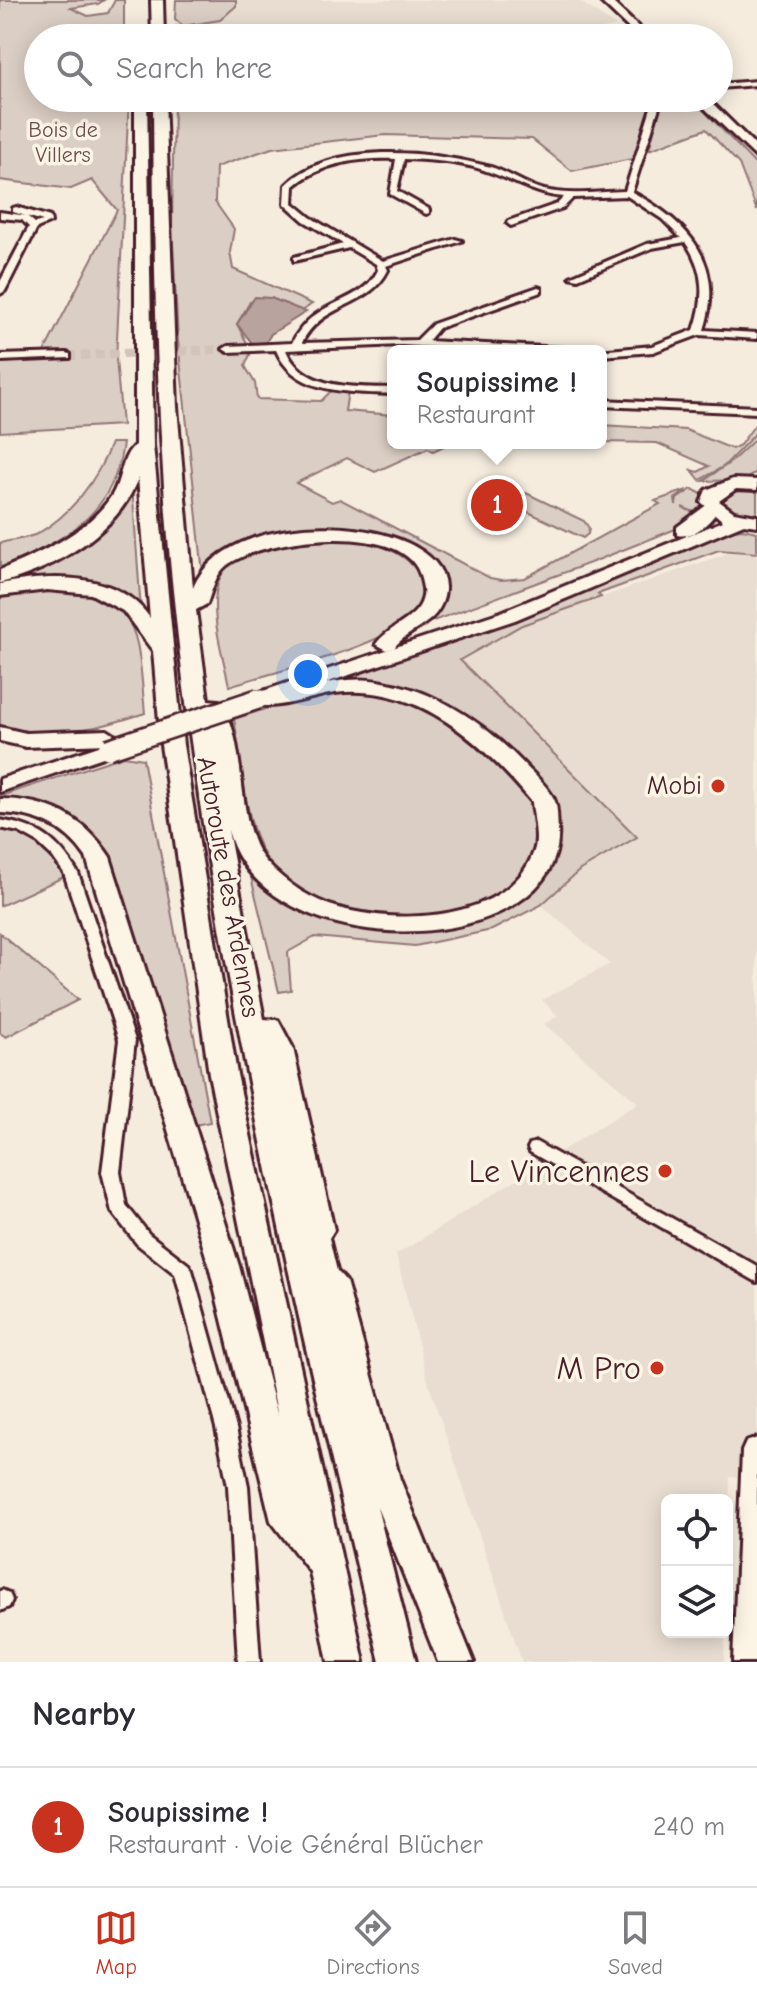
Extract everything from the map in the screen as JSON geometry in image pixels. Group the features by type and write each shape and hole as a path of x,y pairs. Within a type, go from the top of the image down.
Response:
{"highway":[{"path":"159,24 160,2"},
{"name":"Autoroute des Ardennes","path":"141,112 144,445 160,646 186,847 223,1074 346,1662"},
{"name":"Autoroute des Ardennes","path":"159,112 169,423 183,591 203,740 264,1087 319,1339 398,1662"},
{"path":"169,423 179,435 211,706 268,1027 326,1289 319,1339"},
{"path":"0,577 64,547 107,513 134,470 135,452 144,445"},
{"path":"197,604 207,577 218,562 251,543 302,532 374,537 422,561 432,576 434,592 430,605 419,619 389,638 387,644"},
{"path":"0,590 45,584 75,586 102,593 125,602 138,616 147,636 160,646"},
{"path":"211,706 219,716 243,841 252,863 277,891 301,904 356,922 388,925 459,918 510,897 538,871 547,856 550,819 544,801 446,708 399,690 371,686 315,689 271,700 257,694"},
{"path":"0,734 26,740 108,743"},
{"path":"0,806 45,811 71,823 87,837 98,857 150,1017 224,1266 288,1521 324,1563"},
{"path":"268,1027 279,1048 342,1324 383,1479 406,1545 456,1662"}],"main road":[{"path":"595,0 621,24"},
{"path":"604,0 630,24"},
{"path":"714,112 757,154"},
{"path":"725,112 757,142"},
{"path":"712,506 710,498 716,490 754,482"},
{"path":"712,506 751,521"},
{"path":"257,694 387,644 492,609 660,543 703,518 712,506"},
{"path":"0,773 108,743 508,616 751,521"},
{"path":"0,786 108,743"},
{"path":"750,1662 754,1614 757,1451"}],"street":[{"path":"733,85 757,83"},
{"path":"628,193 654,112"},
{"path":"400,158 393,192 426,211"},
{"path":"381,265 294,210 288,200 290,185 307,170 331,162 400,158 478,166 533,190 571,195 628,193 667,216 689,239 706,289 705,313 698,332"},
{"path":"511,223 560,206 571,195"},
{"path":"0,213 24,211 47,219 47,222 34,226 0,291"},
{"path":"0,213 24,218 34,226"},
{"path":"575,277 650,246 689,239"},
{"path":"381,265 458,241"},
{"path":"297,259 351,245"},
{"path":"296,346 305,323 371,288 382,275 381,265"},
{"path":"420,343 436,326 538,290"},
{"path":"607,353 653,349 698,332 757,336"},
{"path":"228,349 420,343 456,345"},
{"path":"280,347 291,369 310,380 344,388 387,391"},
{"path":"0,358 67,356"},
{"path":"607,403 757,410"},
{"path":"0,824 41,834 57,848 71,873 127,1040 111,1172 118,1207 143,1239 183,1270 226,1428 238,1486 249,1662"},
{"path":"536,1148 757,1275"}],"shaded area":[{"path":"176,0 578,0 613,24 175,24"},
{"path":"255,297 271,298 306,312 271,334 265,344 252,343 237,324"},
{"path":"731,552 757,555 757,1478 730,1477 730,1494 661,1494 661,1638 725,1638 724,1662 522,1662 429,1385 396,1255 638,1103 544,1024 558,1016 542,1000 610,964 541,905 580,870 636,836 459,660 522,625"}],"green space":[{"name":"Bois de Villers","path":"0,0 104,0 98,4 71,8 88,16 108,13 115,0 124,0 124,24 24,24 24,112 128,112 116,359 122,425 0,432 0,363 66,358 65,354 43,354 117,210 92,180 71,189 0,180"},
{"path":"176,0 236,0 236,6 220,20 181,24 175,19"},
{"path":"174,112 650,112 637,158 572,171 532,139 385,135 272,148 216,167 215,202 234,229 230,252 233,269 312,304 302,311 271,298 250,302 237,324 248,345 227,347 252,350 245,366 255,383 257,399 321,401 334,388 387,392 348,391 345,411 387,414 387,449 426,449 375,472 347,458 296,483 332,502 340,499 490,578 525,578 660,504 655,501 687,490 675,499 676,505 677,499 692,489 702,494 704,508 701,515 682,507 698,515 673,530 417,627 439,585 403,548 374,531 354,527 308,526 264,534 229,548 203,574 178,341 172,225"},
{"path":"659,112 705,112 757,166 757,211 739,164 706,129 649,150"},
{"path":"757,422 757,432 724,466 700,480 692,470 698,472 709,466 657,443 607,442 607,425 686,430 732,449 740,445"},
{"path":"757,437 755,473 744,480 703,481 731,462"},
{"path":"111,443 123,443 118,469 109,490 96,508 64,536 0,569 0,543 37,534 61,517 91,483"},
{"path":"132,485 141,611 106,590 0,587 0,580 48,559"},
{"path":"736,491 757,491 757,515 735,512 724,505 724,496"},
{"path":"526,493 584,521 589,528 588,534 583,538 507,502"},
{"path":"743,529 757,532 757,553 719,550 522,625 460,660 637,837 580,870 541,905 492,930 415,946 315,937 288,952 291,990 279,992 249,869 285,899 324,918 367,927 420,929 467,920 536,876 548,865 556,850 557,828 549,805 534,780 514,757 466,717 444,702 413,690 333,683 446,644 631,573 718,535"},
{"path":"320,536 366,542 406,559 424,583 423,598 417,610 396,629 351,649 229,686 215,611 221,576 231,562 247,552"},
{"path":"43,588 100,599 117,608 128,621 139,658 145,713 109,724 55,733 0,726 0,595"},
{"path":"368,691 409,702 439,716 466,735 526,794 535,813 532,860 513,884 484,901 447,912 407,917 368,915 333,909 306,898 286,882 270,863 261,849 250,818 234,719 306,696"},
{"path":"124,756 143,759 210,1122 194,1125 105,848 84,825 59,810 31,802 0,800 0,796"},
{"path":"0,828 23,833 40,842 66,876 0,906"},
{"path":"0,933 78,1000 6,1037 0,1033"}],"tunnel":[{"path":"67,356 228,349"}],"place":[{"name":"Soupissime !","path":"497,505"},
{"name":"Mobi","path":"718,786"},
{"name":"Le Vincennes","path":"665,1171"},
{"name":"M Pro","path":"657,1368"}]}
